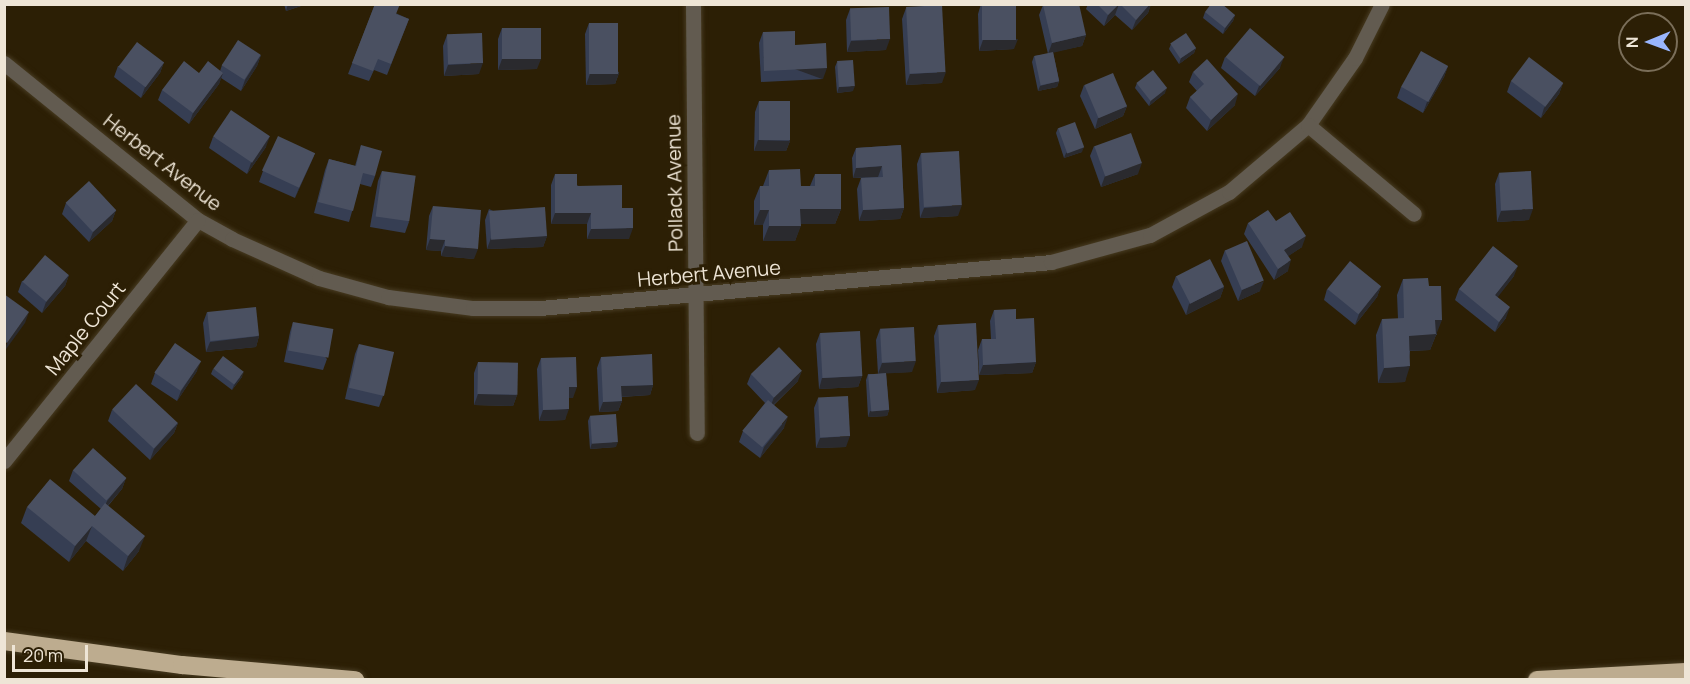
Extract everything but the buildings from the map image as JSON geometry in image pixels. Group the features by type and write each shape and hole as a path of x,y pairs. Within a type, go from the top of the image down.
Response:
{"highway":[{"path":"4,641 182,664 355,680"},
{"path":"1537,680 1686,672"}],"street":[{"name":"Pollack Avenue","path":"693,4 697,433"},
{"name":"Herbert Avenue","path":"4,63 198,220 319,278 426,304 540,308 697,296 1051,262 1150,235 1229,192 1308,125 1355,58 1382,4"},
{"path":"1308,125 1414,214"},
{"name":"Maple Court","path":"4,461 198,220"}]}
